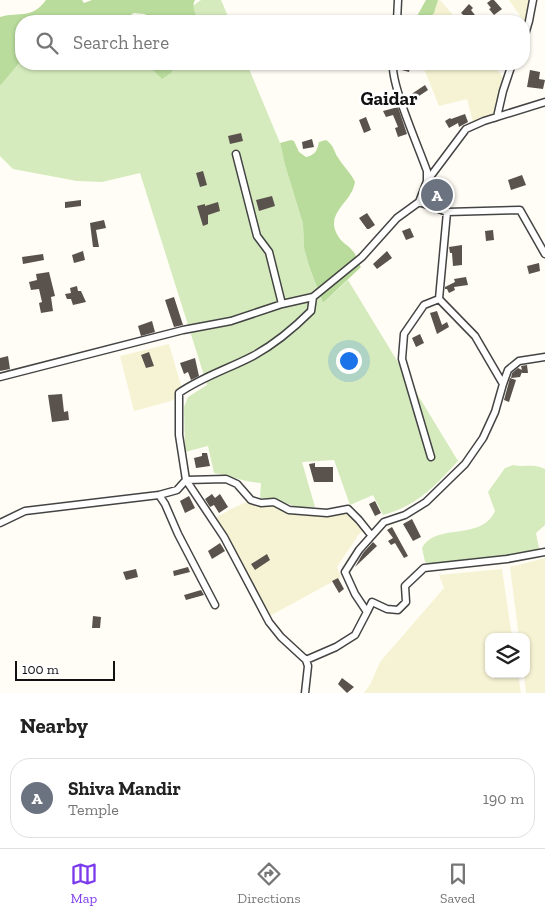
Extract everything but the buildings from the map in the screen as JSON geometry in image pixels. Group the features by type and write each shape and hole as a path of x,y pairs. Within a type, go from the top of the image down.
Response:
{"street":[{"path":"397,15 398,0"},
{"path":"530,16 533,0"},
{"path":"392,70 427,171 427,181"},
{"path":"484,121 497,117 510,70"},
{"path":"0,377 183,330 231,321 282,304 313,297 362,257 397,218 419,202 427,181 466,129 484,121 545,102"},
{"path":"236,154 257,236 268,252 282,304"},
{"path":"419,202 447,212 520,210 545,254"},
{"path":"447,212 439,299 475,336 503,384"},
{"path":"305,693 306,660 281,637 269,622 224,537 186,480 179,435 179,393 196,381 252,356 278,341 311,310 313,297"},
{"path":"431,457 402,359 404,334 424,305 439,299"},
{"path":"367,612 355,594 345,572 359,550 384,522 405,515 426,502 465,464 483,438 495,412 508,370 519,361 545,357"},
{"path":"0,523 25,511 159,495 177,490 186,480 226,479 237,484 251,500 261,503 274,502 289,510 327,513 348,509 360,520 371,535"},
{"path":"159,495 215,606"},
{"path":"306,660 336,648 355,635 372,602 398,610 406,602 405,586 424,568 507,559 545,552"}],"shaded area":[{"path":"438,0 440,0 453,15 432,15"},
{"path":"509,0 530,0 528,15 520,15"},
{"path":"424,70 497,70 503,77 493,116 474,126 467,99 439,106"},
{"path":"169,344 183,392 171,401 134,411 120,356"},
{"path":"249,501 272,504 288,512 307,515 348,512 365,529 359,534 337,567 341,577 268,617 215,518"},
{"path":"545,558 545,693 526,693 524,678 530,678 530,633 518,633 510,567"},
{"path":"502,569 511,633 485,633 485,678 519,678 521,693 364,693 370,685 380,662 444,588 439,575"}],"green space":[{"path":"46,0 82,0 84,3 92,0 195,0 194,8 196,15 146,15 134,13 130,15 15,15 15,68 0,86 0,17 7,15 30,13 41,6"},
{"path":"201,0 221,0 227,15 180,15"},
{"path":"426,0 438,0 432,15 418,15"},
{"path":"15,68 15,70 250,70 280,143 303,224 304,248 323,303 348,280 458,461 425,494 406,506 383,515 373,495 350,505 334,460 302,462 315,507 301,508 269,498 260,498 261,483 214,473 208,446 185,452 184,407 188,397 207,385 140,173 102,182 77,181 13,169 0,156 0,86"},
{"path":"153,70 172,70 171,73 162,79"},
{"path":"326,140 355,182 352,192 337,212 334,223 339,238 354,252 361,267 323,303 304,248 303,224 280,143 294,141 299,152 306,157 315,152 319,142"},
{"path":"513,465 536,466 545,469 545,525 536,533 540,554 430,565 425,562 422,548 429,540 437,536 480,526 488,520 495,511 488,492 505,468"}],"place":[{"name":"Shiva Mandir","path":"437,195"}],"district":[{"name":"Gaidar","path":"389,98"}]}
